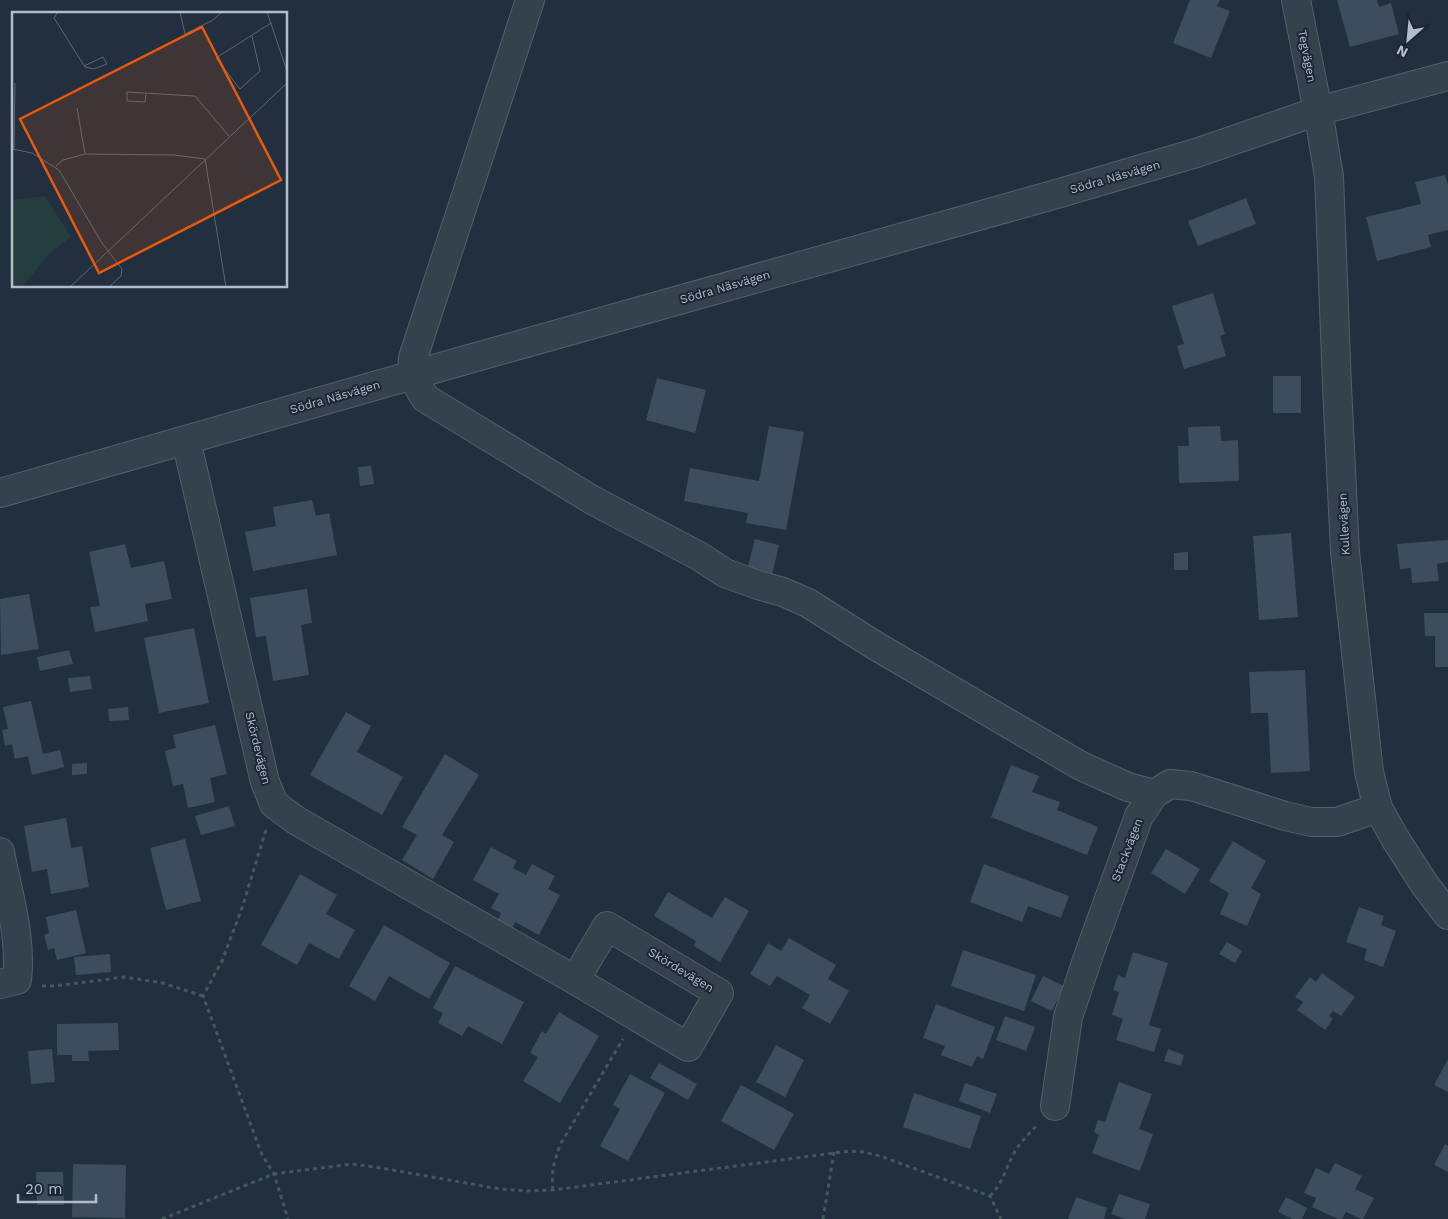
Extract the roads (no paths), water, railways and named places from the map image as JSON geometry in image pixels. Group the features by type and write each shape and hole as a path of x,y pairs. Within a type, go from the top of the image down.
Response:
{"street":[{"path":"530,0 413,358 412,375 425,398 594,501 699,556 725,573 783,592 808,604 876,646 1082,766 1128,787 1154,794 1170,784 1191,786 1285,816 1311,822 1337,822 1378,808"},
{"name":"Tegvägen","path":"1296,0 1318,111"},
{"name":"Södra Näsvägen","path":"0,493 1196,153 1318,111 1448,76"},
{"name":"Kullevägen","path":"1318,111 1329,176 1345,552 1369,772 1378,808 1425,885 1448,915"},
{"name":"Skördevägen","path":"186,440 265,782 274,804 296,821 575,980 688,1047 719,992 607,926 575,980"},
{"name":"Stackvägen","path":"1055,1106 1068,1017 1088,954 1139,816 1154,794"},
{"path":"0,852 19,962 8,982"}]}
